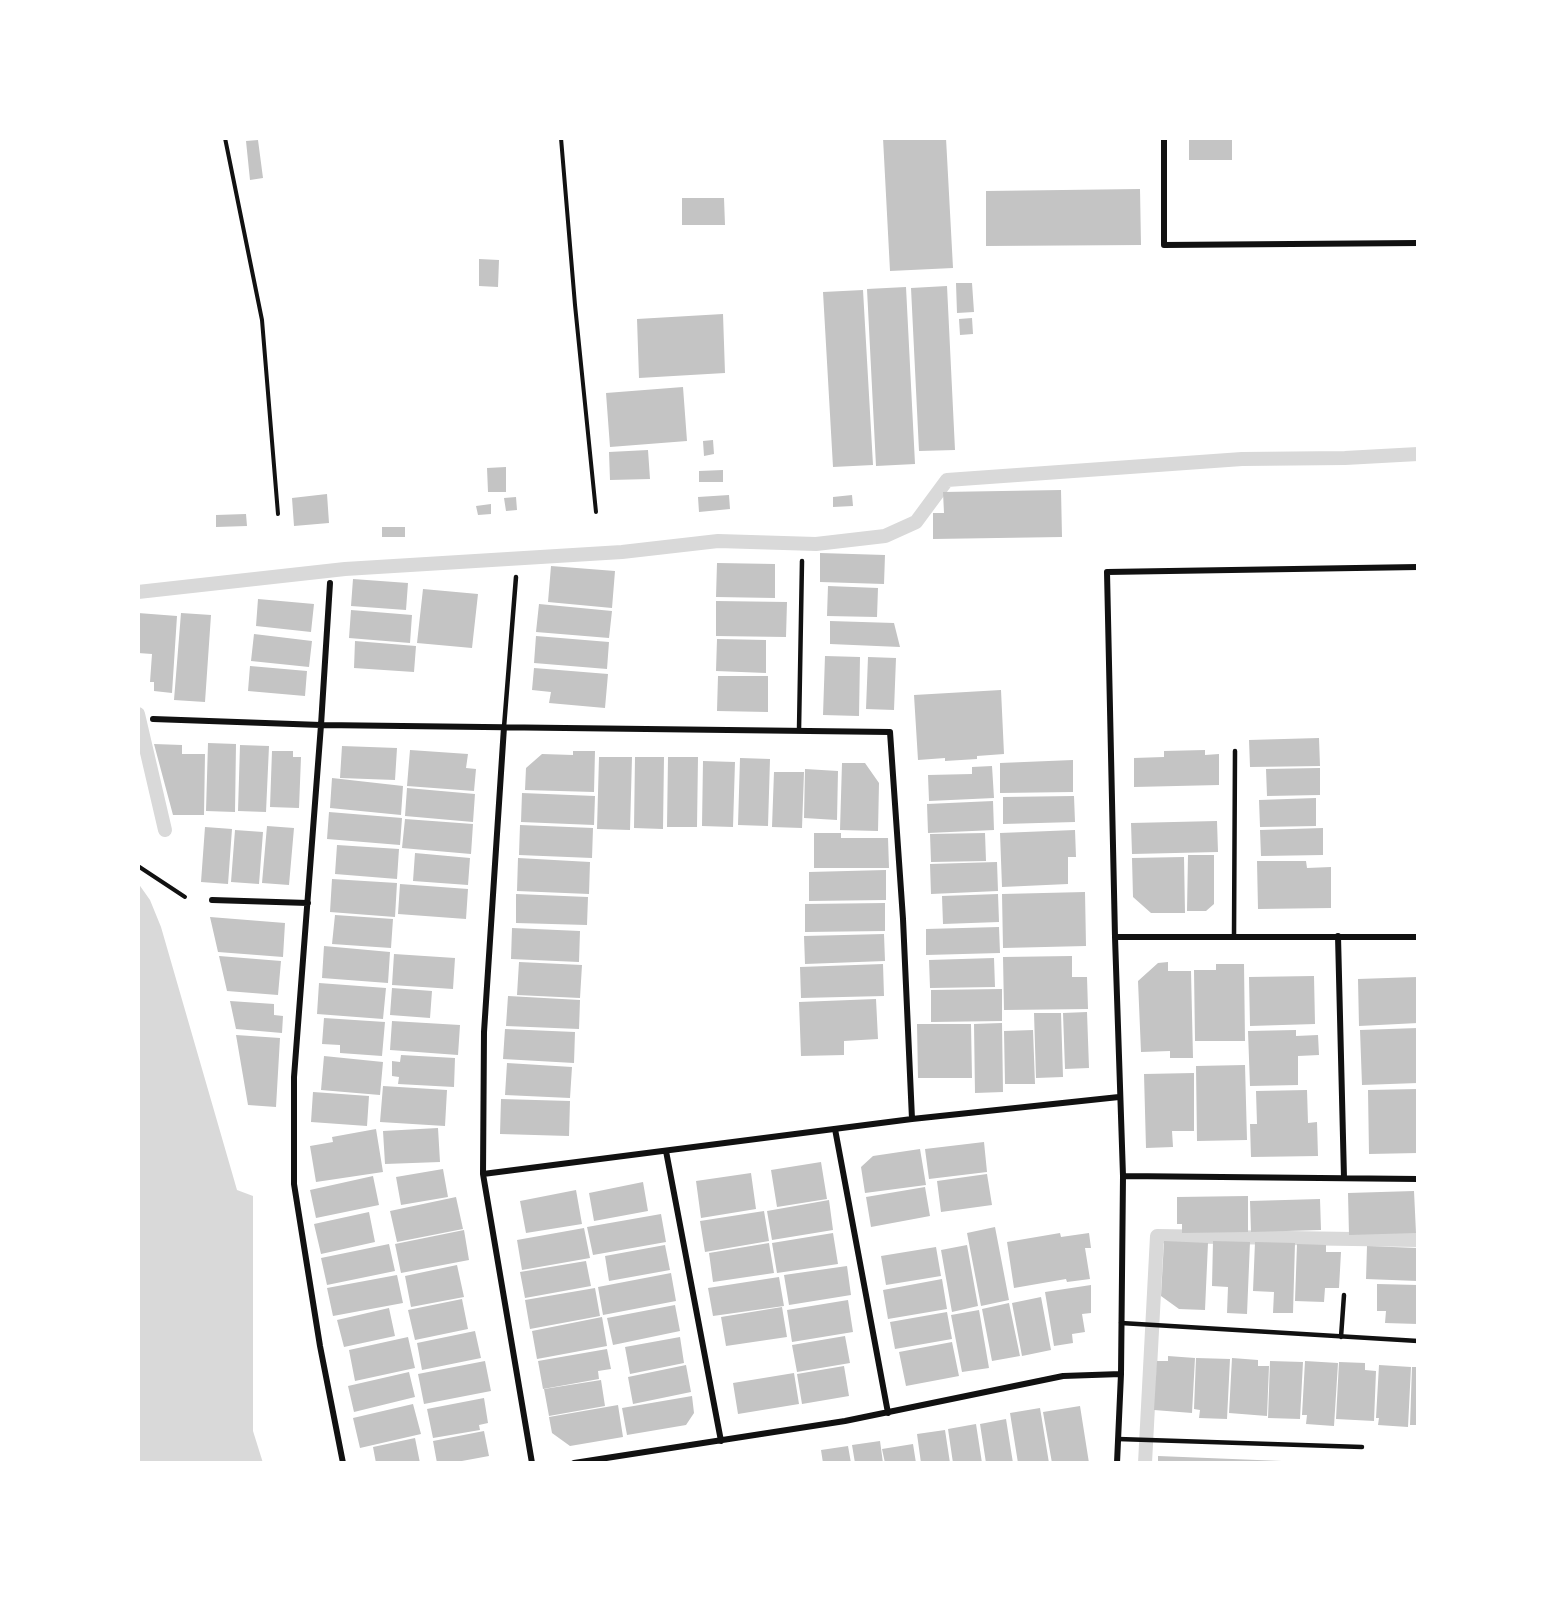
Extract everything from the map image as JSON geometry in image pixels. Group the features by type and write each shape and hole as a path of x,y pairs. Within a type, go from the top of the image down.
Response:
{"street":[{"path":"1164,138 1164,245 1418,243"},
{"path":"1117,1463 1121,1374 1123,1176 1119,1097 1107,572 1418,567"},
{"path":"330,583 294,1077 294,1184 320,1346 344,1463"},
{"path":"153,719 321,725 890,732 903,919 912,1119"},
{"path":"504,727 484,1032 483,1174 532,1463"},
{"path":"212,900 308,903"},
{"path":"1338,936 1344,1178"},
{"path":"1115,937 1418,936"},
{"path":"483,1174 912,1119 1119,1097"},
{"path":"835,1129 888,1413"},
{"path":"666,1150 721,1441"},
{"path":"1123,1176 1418,1179"},
{"path":"574,1463 888,1413 1063,1376 1121,1374"}],"lane":[{"path":"799,730 802,561"},
{"path":"504,727 516,576"},
{"path":"1234,936 1235,751"},
{"path":"1341,1337 1344,1295"},
{"path":"1121,1323 1418,1341"},
{"path":"1118,1439 1362,1447"}],"path":[{"path":"225,138 262,320 278,514"},
{"path":"561,138 596,513"},
{"path":"138,866 173,888 190,902 212,900"}],"shaded area":[{"path":"138,883 150,900 161,927 237,1190 253,1196 253,1431 263,1463 138,1463"}],"building":[{"path":"883,138 946,138 953,268 890,271"},
{"path":"1189,138 1232,138 1232,160 1189,160"},
{"path":"258,140 263,178 250,180 246,141"},
{"path":"1140,189 1141,245 986,246 986,191"},
{"path":"682,198 724,198 725,225 682,225"},
{"path":"479,259 499,260 498,287 479,286"},
{"path":"956,283 972,283 974,312 957,313"},
{"path":"947,286 955,450 919,451 911,288"},
{"path":"906,287 915,464 876,466 867,289"},
{"path":"863,290 873,465 833,467 823,292"},
{"path":"723,314 725,373 639,378 637,319"},
{"path":"972,318 973,334 960,335 959,319"},
{"path":"683,387 687,441 610,447 606,393"},
{"path":"713,440 714,454 704,456 703,441"},
{"path":"648,450 650,479 610,480 609,452"},
{"path":"506,467 506,492 488,492 487,468"},
{"path":"723,470 723,482 699,482 699,471"},
{"path":"1061,490 1062,537 933,539 933,513 944,513 943,492"},
{"path":"327,494 329,523 294,526 292,498"},
{"path":"729,495 730,509 699,512 698,497"},
{"path":"852,495 853,506 833,507 833,497"},
{"path":"516,497 517,510 506,511 504,498"},
{"path":"491,504 491,514 478,515 476,506"},
{"path":"246,514 247,526 216,527 216,515"},
{"path":"382,527 405,527 405,537 382,537"},
{"path":"820,553 885,555 884,584 820,582"},
{"path":"717,563 775,564 775,598 716,597"},
{"path":"551,566 615,571 612,608 548,602"},
{"path":"353,579 408,583 406,610 351,606"},
{"path":"828,586 878,588 877,617 827,616"},
{"path":"423,589 478,594 472,648 417,643"},
{"path":"258,599 314,604 311,632 256,626"},
{"path":"716,601 787,602 786,637 716,636"},
{"path":"539,604 612,611 609,638 536,632"},
{"path":"351,610 412,615 410,643 349,638"},
{"path":"138,613 177,616 172,693 154,691 154,682 150,682 152,654 138,653"},
{"path":"181,613 211,615 205,702 174,700"},
{"path":"830,621 894,623 900,647 830,644"},
{"path":"254,634 312,641 309,667 251,661"},
{"path":"536,636 609,642 607,669 534,663"},
{"path":"717,639 766,640 766,673 716,671"},
{"path":"355,641 416,646 414,672 354,668"},
{"path":"825,656 860,657 859,716 823,715"},
{"path":"868,657 896,658 894,710 866,709"},
{"path":"250,666 307,671 305,696 248,691"},
{"path":"534,668 608,674 605,708 549,703 551,692 532,690"},
{"path":"718,676 768,676 768,712 717,711"},
{"path":"1001,690 1004,754 977,756 977,759 918,760 914,695"},
{"path":"1319,738 1320,766 1250,767 1249,740"},
{"path":"208,743 236,744 235,812 206,811"},
{"path":"154,744 182,745 182,754 205,754 204,815 173,815"},
{"path":"240,745 269,746 266,812 238,811"},
{"path":"342,746 397,748 395,780 340,778"},
{"path":"410,750 468,754 466,768 476,769 474,791 407,786"},
{"path":"1205,750 1205,755 1219,754 1219,785 1134,787 1134,758 1164,757 1164,751"},
{"path":"272,751 293,751 293,757 301,757 299,808 270,807"},
{"path":"573,751 595,751 594,792 525,790 526,768 542,754 573,755"},
{"path":"599,757 632,757 630,830 597,829"},
{"path":"635,757 664,757 663,829 634,828"},
{"path":"668,757 698,757 697,827 667,827"},
{"path":"740,758 770,759 768,826 738,825"},
{"path":"1073,760 1073,792 1000,793 1000,763"},
{"path":"703,761 735,762 733,827 702,826"},
{"path":"842,763 865,763 879,783 878,831 840,830"},
{"path":"992,766 994,798 929,801 928,775 972,774 972,767"},
{"path":"1320,768 1320,795 1267,796 1266,769"},
{"path":"805,769 838,771 837,820 804,818"},
{"path":"774,772 804,772 802,828 772,827"},
{"path":"332,778 403,786 401,815 330,808"},
{"path":"407,788 475,794 473,822 405,816"},
{"path":"522,793 595,796 594,825 521,822"},
{"path":"1074,796 1075,822 1003,824 1003,797"},
{"path":"1316,798 1316,826 1260,827 1259,800"},
{"path":"993,801 994,830 928,833 927,804"},
{"path":"329,812 402,818 400,845 327,839"},
{"path":"405,819 473,824 471,854 402,848"},
{"path":"1217,821 1218,852 1132,854 1131,823"},
{"path":"520,825 593,828 592,858 519,855"},
{"path":"267,826 294,828 289,885 262,883"},
{"path":"205,827 232,829 228,884 201,882"},
{"path":"1323,828 1323,855 1261,856 1260,830"},
{"path":"235,830 263,832 259,884 231,882"},
{"path":"1075,830 1076,857 1068,857 1068,884 1002,887 1000,833"},
{"path":"814,833 841,833 841,838 888,838 889,868 814,868"},
{"path":"985,833 986,861 931,862 930,834"},
{"path":"337,845 399,849 397,879 335,874"},
{"path":"415,853 470,858 468,885 413,881"},
{"path":"1188,855 1214,855 1214,904 1206,911 1187,911"},
{"path":"1184,857 1185,913 1151,913 1133,897 1132,858"},
{"path":"518,858 590,862 589,894 517,891"},
{"path":"1257,861 1306,861 1307,868 1331,867 1331,908 1258,909"},
{"path":"997,862 998,891 931,894 930,864"},
{"path":"886,870 886,900 809,901 809,872"},
{"path":"332,879 397,883 395,917 330,912"},
{"path":"400,884 468,889 466,919 398,914"},
{"path":"1085,892 1086,946 1003,948 1002,894"},
{"path":"516,894 588,897 587,925 516,923"},
{"path":"998,894 999,922 943,924 942,896"},
{"path":"885,903 885,931 805,932 805,904"},
{"path":"335,915 393,919 391,948 332,944"},
{"path":"210,917 285,923 283,957 218,952"},
{"path":"999,927 1000,953 926,955 926,929"},
{"path":"512,928 580,931 579,962 511,959"},
{"path":"884,934 885,961 805,964 804,936"},
{"path":"324,946 390,952 388,983 322,978"},
{"path":"394,954 455,958 453,989 392,985"},
{"path":"219,956 281,961 278,995 227,991"},
{"path":"1072,956 1072,977 1087,977 1088,1009 1004,1010 1003,957"},
{"path":"994,958 995,987 930,988 929,960"},
{"path":"519,962 582,965 580,998 517,995"},
{"path":"1168,962 1168,971 1191,971 1193,1058 1170,1058 1170,1051 1141,1052 1138,981 1158,963"},
{"path":"883,964 884,996 801,998 800,967"},
{"path":"1216,964 1244,964 1245,1041 1195,1041 1194,970 1216,970"},
{"path":"1314,976 1315,1024 1250,1026 1249,977"},
{"path":"1418,977 1418,1023 1359,1026 1358,979"},
{"path":"319,983 386,988 383,1019 317,1014"},
{"path":"392,988 432,991 430,1018 390,1015"},
{"path":"1002,989 1002,1021 931,1022 931,990"},
{"path":"508,996 580,1000 579,1029 506,1026"},
{"path":"876,999 878,1039 844,1041 844,1055 801,1056 799,1002"},
{"path":"230,1001 274,1004 274,1015 283,1016 282,1033 236,1029"},
{"path":"1087,1012 1089,1068 1065,1069 1063,1013"},
{"path":"1034,1013 1061,1013 1063,1077 1036,1078"},
{"path":"324,1018 385,1022 382,1056 340,1053 340,1045 322,1044"},
{"path":"392,1021 460,1025 458,1055 390,1050"},
{"path":"1002,1023 1003,1092 975,1093 974,1024"},
{"path":"917,1024 971,1024 972,1078 918,1078"},
{"path":"1418,1028 1418,1083 1362,1085 1360,1030"},
{"path":"505,1029 575,1032 574,1063 503,1059"},
{"path":"1033,1030 1035,1084 1005,1084 1004,1031"},
{"path":"1296,1030 1296,1036 1318,1035 1319,1055 1298,1056 1298,1085 1250,1086 1248,1031"},
{"path":"236,1035 280,1038 276,1107 248,1105"},
{"path":"401,1055 455,1058 454,1087 398,1084 399,1077 392,1076 392,1061 400,1062"},
{"path":"324,1056 383,1062 380,1095 321,1090"},
{"path":"507,1063 572,1067 570,1098 505,1095"},
{"path":"1245,1065 1247,1140 1197,1141 1196,1066"},
{"path":"1194,1073 1194,1131 1172,1131 1173,1147 1146,1148 1144,1074"},
{"path":"383,1086 447,1090 445,1126 380,1122"},
{"path":"1418,1089 1418,1153 1369,1154 1368,1090"},
{"path":"1307,1090 1308,1123 1317,1122 1318,1156 1251,1157 1250,1124 1257,1124 1256,1091"},
{"path":"313,1092 369,1096 367,1126 311,1122"},
{"path":"501,1099 570,1101 569,1136 500,1134"},
{"path":"438,1128 440,1162 385,1164 383,1131"},
{"path":"376,1129 383,1172 316,1182 310,1146 333,1142 332,1137"},
{"path":"984,1142 987,1172 929,1179 925,1149"},
{"path":"920,1149 926,1185 865,1193 861,1167 873,1156"},
{"path":"821,1162 827,1199 777,1207 771,1170"},
{"path":"443,1169 448,1197 401,1205 396,1177"},
{"path":"751,1173 756,1209 701,1218 696,1181"},
{"path":"987,1174 992,1205 941,1212 937,1181"},
{"path":"373,1176 379,1205 316,1218 310,1190"},
{"path":"643,1182 648,1211 594,1221 589,1193"},
{"path":"925,1187 930,1216 871,1227 866,1197"},
{"path":"576,1190 582,1224 526,1233 520,1201"},
{"path":"1414,1191 1416,1233 1349,1235 1348,1193"},
{"path":"1248,1196 1248,1232 1182,1233 1182,1224 1177,1224 1177,1197"},
{"path":"456,1197 463,1229 397,1242 390,1211"},
{"path":"1320,1199 1321,1230 1251,1232 1250,1201"},
{"path":"829,1200 833,1230 772,1240 767,1211"},
{"path":"764,1211 769,1241 705,1252 700,1221"},
{"path":"369,1212 375,1242 321,1254 314,1224"},
{"path":"661,1214 666,1242 593,1255 587,1227"},
{"path":"995,1227 1009,1300 981,1306 967,1233"},
{"path":"584,1228 590,1258 522,1270 517,1240"},
{"path":"464,1230 469,1260 401,1273 395,1244"},
{"path":"833,1233 838,1264 777,1273 772,1243"},
{"path":"1060,1233 1061,1237 1089,1233 1091,1248 1085,1248 1090,1279 1067,1282 1066,1279 1014,1288 1007,1242"},
{"path":"1164,1241 1208,1243 1205,1310 1179,1309 1161,1296"},
{"path":"1213,1241 1250,1242 1247,1314 1227,1313 1228,1287 1212,1286"},
{"path":"1255,1242 1295,1243 1293,1313 1273,1313 1274,1292 1253,1291"},
{"path":"769,1243 774,1273 713,1282 709,1253"},
{"path":"389,1244 395,1271 327,1285 321,1258"},
{"path":"1297,1244 1326,1245 1326,1252 1341,1252 1339,1288 1325,1288 1324,1302 1295,1301"},
{"path":"665,1245 670,1270 609,1281 605,1256"},
{"path":"967,1245 978,1306 952,1312 941,1250"},
{"path":"1367,1246 1418,1248 1418,1281 1366,1279"},
{"path":"936,1247 941,1276 886,1285 881,1256"},
{"path":"586,1261 591,1286 525,1298 520,1272"},
{"path":"457,1265 464,1297 411,1307 405,1276"},
{"path":"847,1266 851,1295 789,1305 784,1275"},
{"path":"671,1273 676,1301 603,1315 598,1287"},
{"path":"397,1275 403,1303 333,1316 327,1288"},
{"path":"779,1277 784,1306 713,1316 708,1288"},
{"path":"942,1279 947,1309 888,1319 883,1290"},
{"path":"1377,1284 1418,1285 1418,1324 1385,1323 1386,1311 1377,1311"},
{"path":"1091,1285 1091,1313 1082,1314 1085,1332 1072,1334 1073,1343 1054,1346 1045,1292"},
{"path":"595,1288 600,1316 530,1329 525,1300"},
{"path":"1041,1297 1051,1350 1022,1356 1012,1303"},
{"path":"462,1299 468,1329 415,1340 408,1310"},
{"path":"848,1300 853,1332 792,1342 787,1310"},
{"path":"1009,1303 1020,1356 992,1361 982,1309"},
{"path":"675,1305 680,1331 613,1345 607,1318"},
{"path":"782,1307 787,1337 726,1346 721,1317"},
{"path":"389,1308 395,1336 344,1347 337,1320"},
{"path":"979,1310 989,1368 962,1372 951,1315"},
{"path":"947,1312 952,1339 895,1349 890,1322"},
{"path":"602,1317 607,1346 537,1359 532,1331"},
{"path":"475,1331 481,1358 422,1370 417,1343"},
{"path":"845,1336 850,1363 797,1372 792,1345"},
{"path":"408,1337 415,1368 355,1381 349,1350"},
{"path":"680,1337 684,1363 630,1374 625,1347"},
{"path":"952,1342 959,1376 906,1386 899,1352"},
{"path":"607,1349 611,1369 598,1371 599,1379 543,1389 538,1361"},
{"path":"1168,1356 1195,1358 1192,1413 1154,1410 1157,1361 1168,1361"},
{"path":"1196,1358 1230,1359 1227,1419 1199,1418 1200,1410 1194,1409"},
{"path":"1232,1358 1258,1360 1258,1366 1269,1366 1267,1416 1229,1413"},
{"path":"485,1361 491,1391 424,1404 418,1374"},
{"path":"1270,1361 1303,1362 1300,1419 1268,1418"},
{"path":"1305,1361 1338,1363 1334,1426 1306,1424 1307,1415 1302,1415"},
{"path":"1339,1362 1365,1363 1365,1370 1376,1371 1374,1421 1336,1419"},
{"path":"686,1365 691,1392 633,1404 628,1377"},
{"path":"1379,1365 1411,1367 1408,1427 1378,1425 1379,1418 1376,1418"},
{"path":"844,1366 849,1396 802,1404 797,1374"},
{"path":"1412,1367 1418,1367 1418,1425 1410,1425"},
{"path":"409,1372 415,1397 354,1412 348,1386"},
{"path":"794,1373 799,1404 738,1414 733,1383"},
{"path":"601,1380 605,1406 549,1416 544,1389"},
{"path":"692,1396 694,1413 686,1425 627,1435 622,1408"},
{"path":"484,1398 488,1423 479,1425 480,1430 433,1438 427,1409"},
{"path":"413,1404 421,1434 360,1448 353,1418"},
{"path":"618,1405 623,1437 570,1446 552,1433 549,1417"},
{"path":"1080,1406 1089,1463 1052,1463 1043,1412"},
{"path":"1040,1408 1049,1463 1018,1463 1010,1413"},
{"path":"1006,1419 1013,1463 986,1463 980,1424"},
{"path":"976,1424 982,1463 953,1463 948,1429"},
{"path":"945,1430 950,1463 921,1463 917,1434"},
{"path":"484,1431 489,1456 451,1463 437,1463 433,1441"},
{"path":"415,1438 420,1463 376,1463 373,1447"},
{"path":"880,1441 883,1463 855,1463 852,1445"},
{"path":"913,1444 916,1463 885,1463 882,1449"},
{"path":"848,1446 851,1463 823,1463 821,1450"},
{"path":"1158,1456 1282,1461 1282,1463 1158,1463"}],"waterway":[{"path":"138,592 345,569 622,552 718,541 816,544 885,536 916,522 947,480 1242,459 1345,458 1418,454"},
{"path":"138,714 165,830"},
{"path":"1145,1463 1157,1236 1418,1240"}]}
